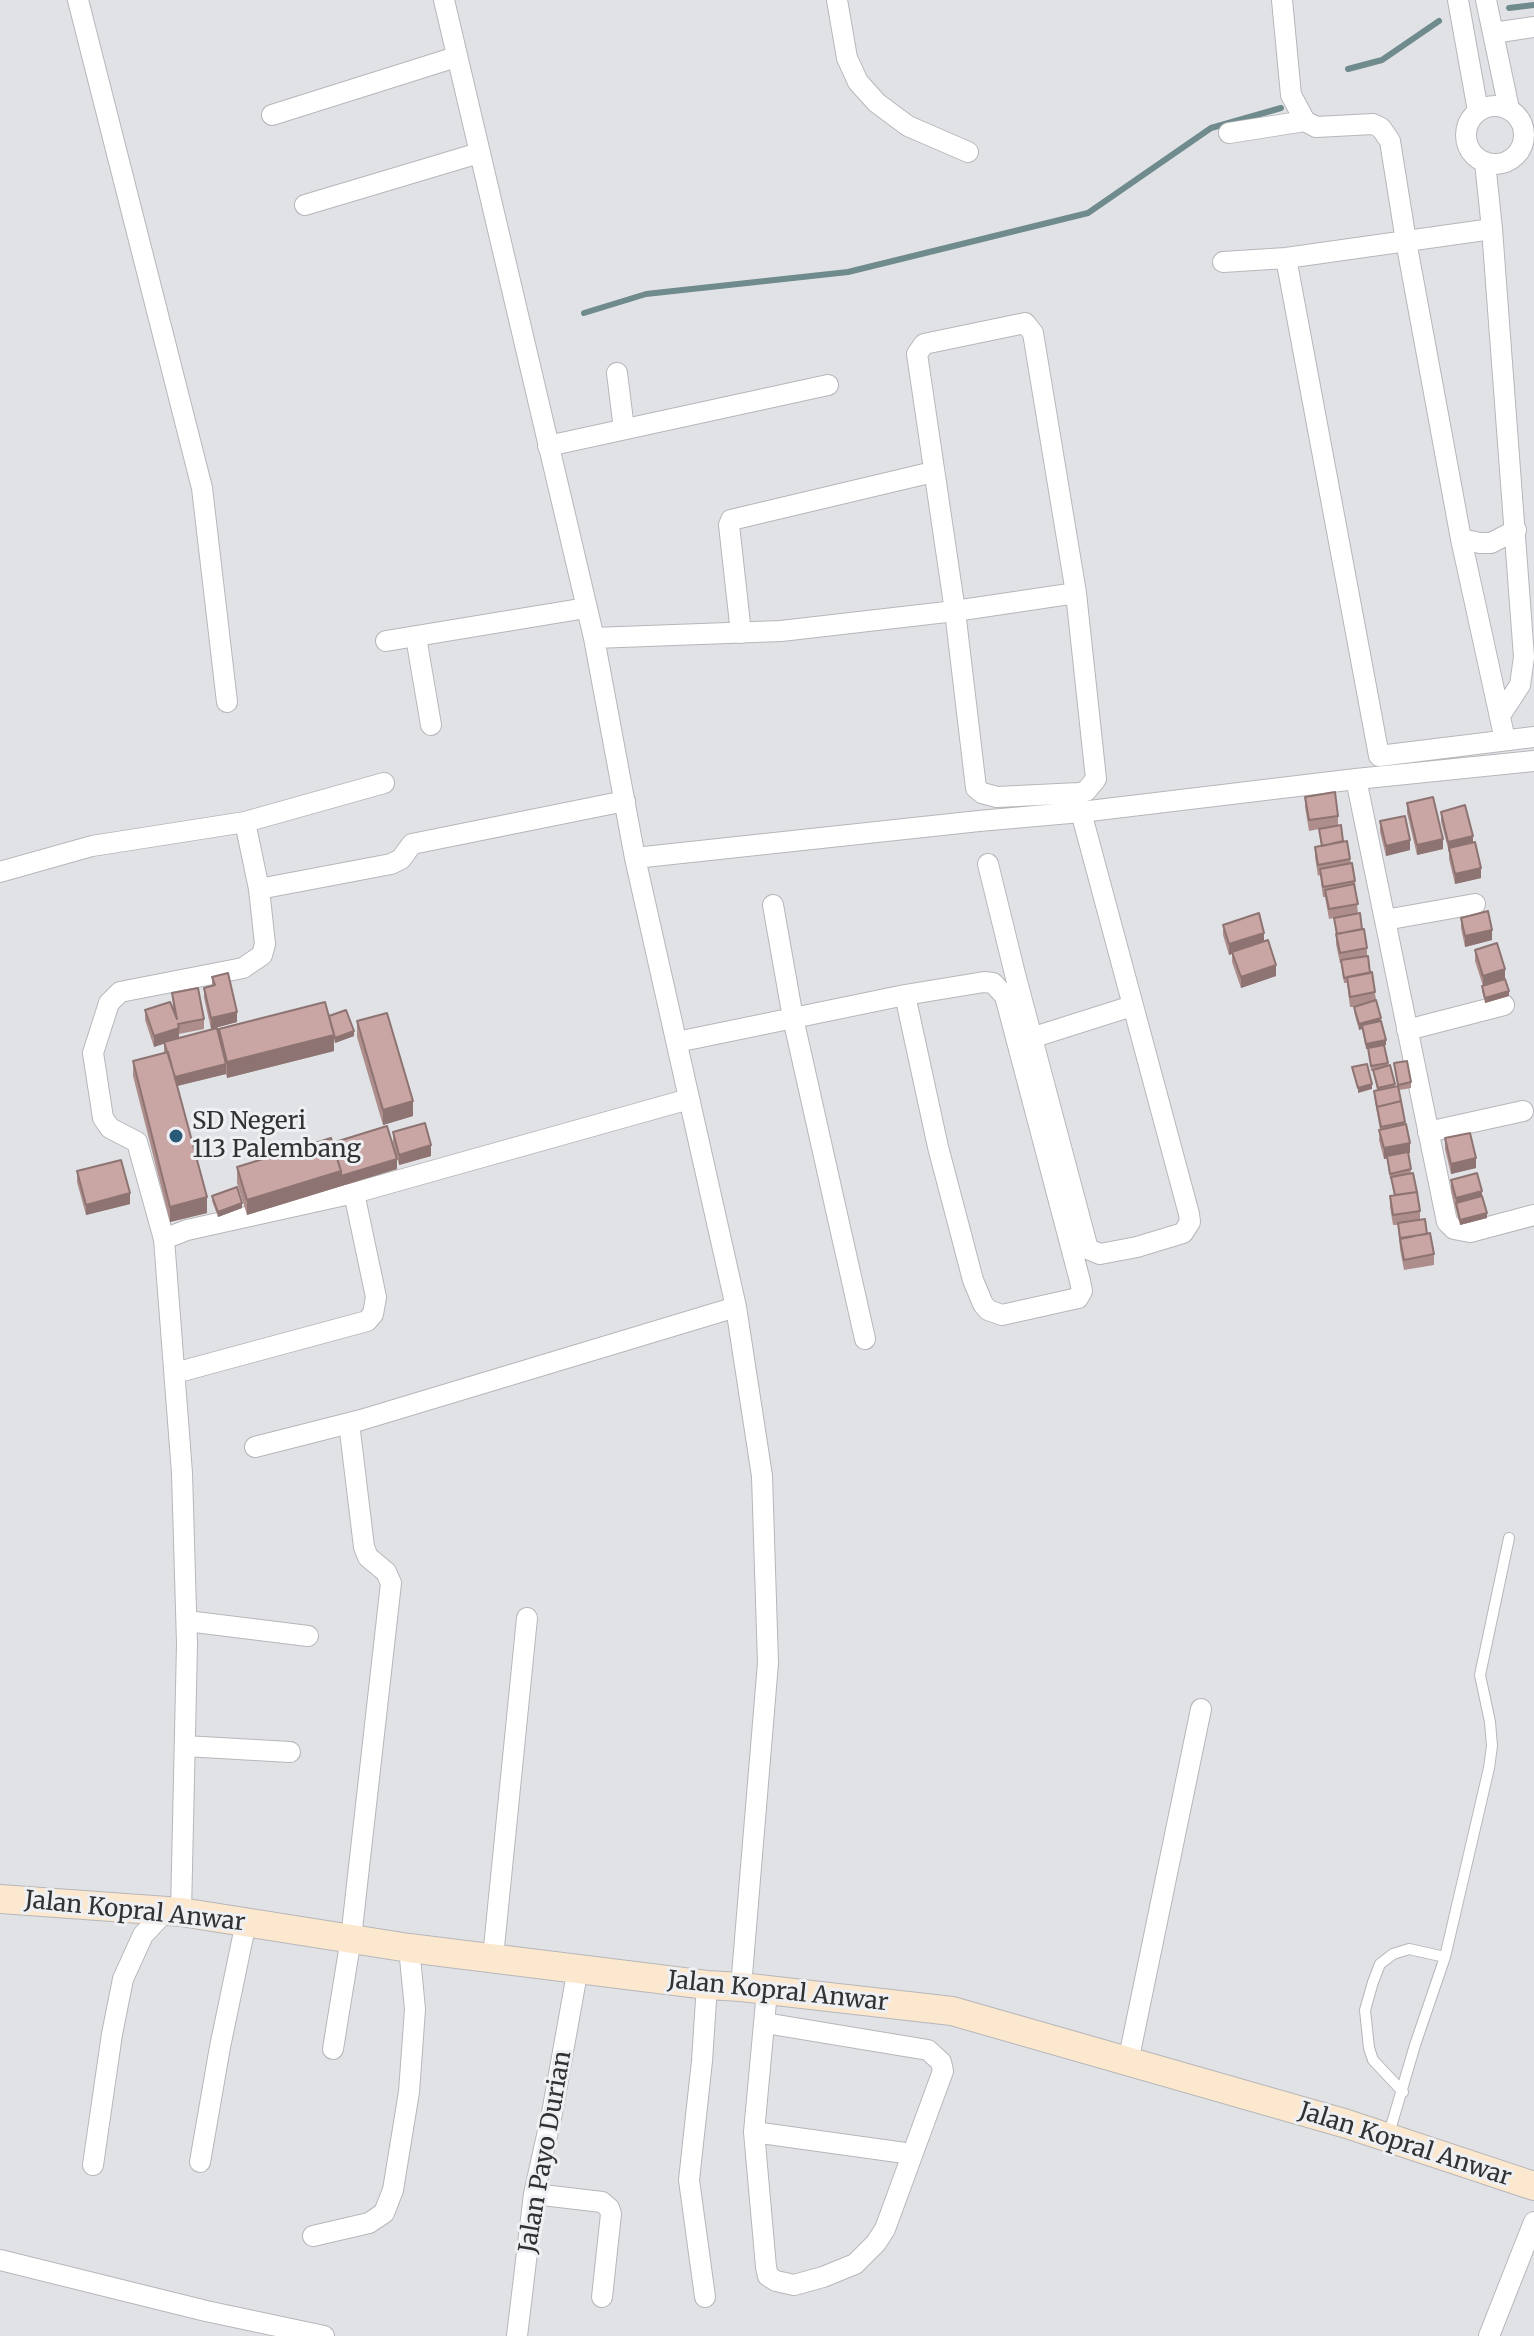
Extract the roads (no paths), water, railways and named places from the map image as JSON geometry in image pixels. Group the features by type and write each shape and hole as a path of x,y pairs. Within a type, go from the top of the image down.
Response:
{"street":[{"path":"78,0 202,488 227,702"},
{"path":"444,0 594,638 635,858 736,1307 762,1476 768,1663 754,1989 765,2023 754,2132 768,2276 794,2285 855,2264 868,2253 885,2229 943,2071 941,2062 928,2050 765,2023"},
{"path":"837,0 847,58 858,82 877,103 908,126 968,152"},
{"path":"1282,0 1291,95 1305,121 1316,127 1373,124 1388,134 1461,539 1505,740"},
{"path":"1458,0 1478,111"},
{"path":"1486,0 1509,109 1522,124 1529,145 1506,162 1485,162 1470,150 1467,141 1469,122 1478,111 1491,105 1509,109"},
{"path":"1493,33 1534,27"},
{"path":"272,115 456,57"},
{"path":"1229,133 1305,121"},
{"path":"305,205 479,153"},
{"path":"1485,162 1516,530 1523,671 1520,685 1501,714"},
{"path":"1223,262 1286,258 1492,229"},
{"path":"1286,258 1379,756 1534,737"},
{"path":"1028,325 1033,333 1076,593 1096,779 1086,791 1079,793 997,797 982,793 976,788 955,611 917,354 921,346 1028,325"},
{"path":"617,373 624,429"},
{"path":"548,446 828,385"},
{"path":"741,633 729,525 731,520 933,472"},
{"path":"1461,539 1491,543 1516,530"},
{"path":"594,638 781,631 1076,593"},
{"path":"386,641 586,608"},
{"path":"416,637 431,725"},
{"path":"635,858 1534,761"},
{"path":"1356,779 1447,1222 1454,1229 1470,1232 1534,1215"},
{"path":"0,872 92,846 245,822 384,783"},
{"path":"259,889 391,864 401,859 412,844 625,801"},
{"path":"988,864 1088,1249 1100,1254 1183,1233 1190,1222 1081,812"},
{"path":"93,2165 123,1979 143,1935 173,1912 185,1746 187,1621 175,1373 164,1239 137,1142 110,1128 103,1118 93,1063 94,1046 109,1003 120,992 243,968 262,955 265,944 259,889 245,822"},
{"path":"1385,920 1475,904"},
{"path":"773,905 793,1018 865,1339"},
{"path":"677,1042 905,995 993,983 1005,996 1080,1281 1082,1291 1078,1298 1002,1315 988,1310 983,1304 973,1280 938,1147 905,995"},
{"path":"1407,1030 1504,1005"},
{"path":"1031,1038 1132,1006"},
{"path":"164,1239 187,1230 354,1193 689,1099"},
{"path":"1428,1132 1523,1111"},
{"path":"175,1373 367,1321 373,1314 376,1297 354,1193"},
{"path":"255,1447 349,1423 736,1307"},
{"path":"333,2049 351,1938 391,1583 386,1572 368,1557 364,1547 349,1423"},
{"path":"493,1957 527,1618"},
{"path":"187,1621 308,1636"},
{"path":"1128,2062 1201,1709"},
{"path":"185,1746 290,1752"},
{"name":"Jalan Kopral Anwar","path":"0,1899 173,1912 409,1948 707,1985 952,2011 1347,2124 1534,2186"},
{"path":"200,2162 246,1922"},
{"path":"313,2236 369,2223 384,2213 393,2190 409,2092 415,2009 409,1948"},
{"name":"Jalan Payo Durian","path":"517,2336 534,2194 578,1968"},
{"path":"705,2297 689,2180 707,1985"},
{"path":"754,2132 912,2154"},
{"path":"534,2194 602,2202 609,2208 611,2214 602,2297"},
{"path":"1489,2336 1534,2222"},
{"path":"0,2260 192,2308 324,2336"}],"lane":[{"path":"1388,2139 1445,1957 1492,1746 1480,1675 1509,1538"},
{"path":"1403,2092 1373,2060 1369,2048 1365,2010 1373,1982 1380,1964 1393,1954 1409,1949 1445,1957"}],"waterway":[{"path":"1509,8 1534,5"},
{"path":"1348,69 1382,60 1439,21"},
{"path":"584,313 646,294 848,272 1088,213 1211,128 1281,108"}],"place":[{"name":"SD Negeri 113 Palembang","path":"176,1136"}]}
